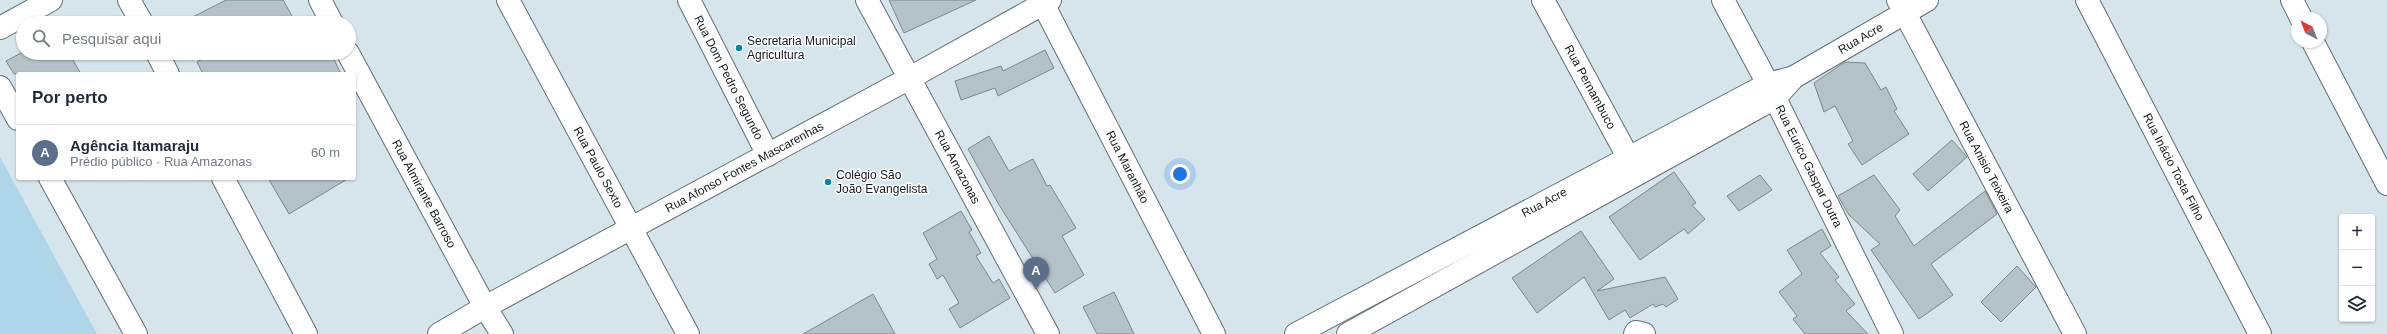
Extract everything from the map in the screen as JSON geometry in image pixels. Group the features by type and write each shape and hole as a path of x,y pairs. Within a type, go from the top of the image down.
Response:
{"street":[{"path":"22,16 51,0"},
{"path":"129,0 138,16"},
{"path":"320,0 328,16"},
{"name":"Rua Paulo Sexto","path":"508,0 688,334"},
{"name":"Rua Dom Pedro Segundo","path":"689,0 768,155"},
{"name":"Rua Amazonas","path":"867,0 908,79 1048,334"},
{"name":"Rua Pernambuco","path":"1543,0 1632,166"},
{"name":"Rua Eurico Gaspar Dutra","path":"1723,0 1771,91 1892,334"},
{"name":"Rua Acre","path":"1296,334 1632,166 1771,91 1901,6 1927,0"},
{"name":"Rua Inácio Tosta Filho","path":"2086,0 2260,334"},
{"path":"2292,0 2298,12"},
{"name":"Rua Afonso Fontes Mascarenhas","path":"439,334 485,306 908,79 1045,1"},
{"name":"Rua Maranhão","path":"1045,1 1214,334"},
{"name":"Rua Anisio Teixeira","path":"1901,6 2075,334"},
{"path":"0,28 16,19"},
{"path":"2316,48 2387,184"},
{"path":"161,60 167,72"},
{"name":"Rua Almirante Barroso","path":"352,60 485,306 502,334"},
{"path":"0,87 16,115"},
{"name":"Rua Acre","path":"1348,334 1632,166"},
{"path":"51,180 136,334"},
{"path":"224,180 306,334"}],"shaded area":[{"path":"0,157 97,334 0,334"}],"building":[{"path":"226,0 283,0 292,16 195,16"},
{"path":"889,0 976,0 904,33"},
{"path":"1045,50 1054,68 998,96 995,88 961,100 955,81 1001,66 1003,71"},
{"path":"16,56 16,60 73,60 80,72 16,72 16,74 14,74 6,61"},
{"path":"201,60 334,60 340,72 202,72 197,62"},
{"path":"1845,62 1865,63 1881,90 1886,87 1897,109 1894,111 1909,134 1862,165 1848,144 1853,141 1835,106 1824,112 1814,83"},
{"path":"989,136 1009,171 1033,159 1047,186 1050,185 1076,228 1062,236 1084,275 1055,293 999,205 968,149"},
{"path":"1952,140 1967,157 1928,191 1913,174"},
{"path":"1674,172 1696,203 1692,205 1705,219 1688,234 1684,229 1640,260 1609,217"},
{"path":"1760,175 1772,190 1739,211 1727,196"},
{"path":"1874,175 1900,210 1895,216 1914,246 1985,191 1997,214 1931,264 1953,295 1919,319 1871,250 1880,244 1849,215 1838,196"},
{"path":"269,180 346,180 289,214"},
{"path":"961,211 972,230 969,232 981,253 976,256 993,283 999,279 1010,298 960,328 949,309 959,303 943,275 937,279 929,264 937,259 923,233"},
{"path":"1822,229 1831,246 1820,253 1839,277 1835,280 1855,304 1846,311 1868,334 1805,334 1793,319 1797,316 1779,292 1802,274 1787,250"},
{"path":"1581,231 1614,279 1597,291 1665,277 1678,299 1666,307 1663,304 1655,307 1653,304 1630,318 1625,310 1609,320 1584,277 1537,313 1512,278"},
{"path":"2017,266 2036,287 2001,322 1981,302"},
{"path":"1114,292 1134,334 1097,334 1083,307"},
{"path":"873,294 895,334 803,334"}],"place":[{"name":"Secretaria Municipal Agricultura","path":"739,48"},
{"name":"Colégio São João Evangelista","path":"828,182"},
{"name":"Agência Itamaraju","path":"1036,290"}]}
